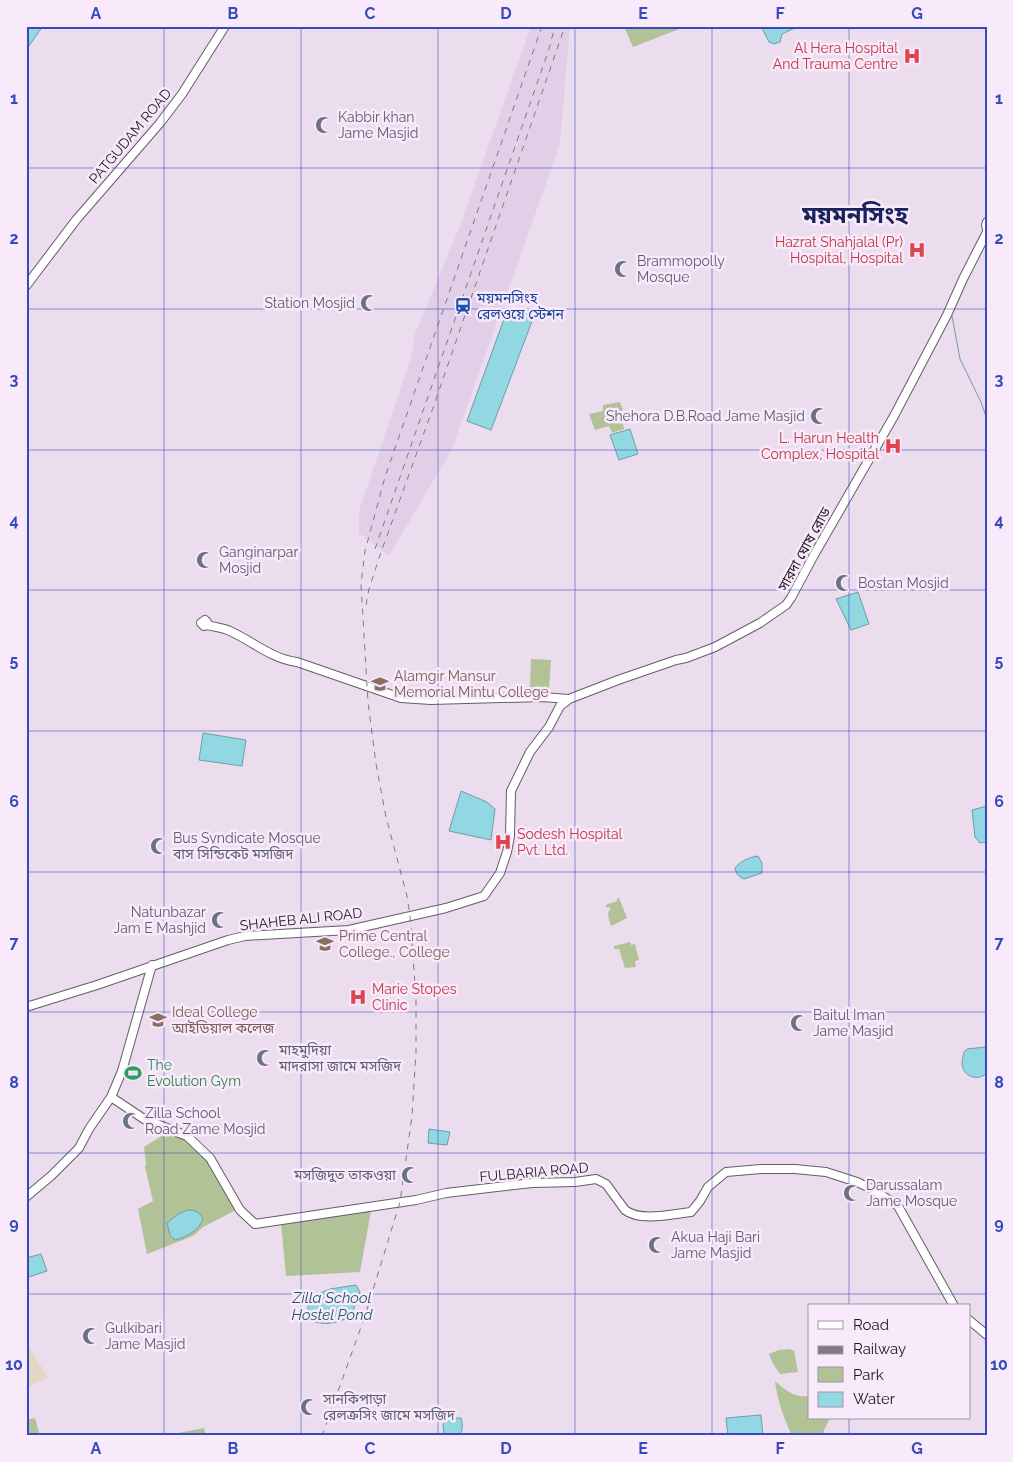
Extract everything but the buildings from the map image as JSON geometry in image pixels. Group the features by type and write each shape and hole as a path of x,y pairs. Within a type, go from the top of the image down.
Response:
{"main road":[{"name":"PATGUDAM ROAD","path":"26,286 76,220 160,123 182,94 225,26"},
{"path":"987,222 987,230"},
{"name":"সারদা ঘোষ রোড","path":"568,699 714,647 760,623 786,605 894,416 947,315 987,230"},
{"path":"207,624 229,631 287,661 297,662 401,698 431,700 568,699"},
{"name":"SHAHEB ALI ROAD","path":"26,1007 228,940 245,936 349,930 446,908 484,896 500,872 507,852 514,785 530,752 549,727 560,706 568,699"},
{"path":"26,1197 51,1176 79,1148 89,1129 111,1097 122,1071 152,966"},
{"name":"FULBARIA ROAD","path":"111,1097 144,1119 187,1136 210,1158 240,1210 255,1224 416,1200 446,1193 532,1183 575,1182 596,1179 606,1184 629,1213 651,1216 690,1212 700,1201 708,1187 726,1172 778,1169 826,1172 857,1182 895,1203 953,1304"},
{"path":"970,1321 987,1335"}],"shaded area":[{"path":"531,26 570,26 560,144 452,449 389,556 359,533 359,511 411,358 415,334 460,226"},
{"path":"26,1343 48,1377 26,1388"}],"green space":[{"path":"624,26 687,26 633,47"},
{"path":"620,402 623,410 620,411 624,429 612,433 609,426 595,430 589,414 603,411 603,405"},
{"path":"531,659 551,660 549,688 530,687"},
{"path":"617,898 619,898 627,918 611,926 608,914 611,908 606,907 606,905 617,901"},
{"path":"630,942 631,945 635,944 639,960 635,961 636,967 625,968 619,949 614,949 614,946"},
{"path":"166,1133 187,1139 210,1163 238,1209 203,1227 193,1236 147,1254 138,1209 153,1201 145,1167 144,1147"},
{"path":"371,1211 360,1272 286,1276 281,1223"},
{"path":"790,1349 794,1351 798,1372 780,1374 769,1354 779,1350"},
{"path":"775,1381 795,1395 808,1396 808,1420 829,1420 823,1436 792,1436 777,1395"},
{"path":"35,1418 40,1436 26,1436 26,1420"},
{"path":"204,1428 206,1436 163,1436"}],"water":[{"path":"26,26 43,26 26,50"},
{"path":"761,26 799,26 782,34 780,42 774,44 769,42"},
{"path":"508,308 534,316 491,430 467,421"},
{"path":"630,429 638,454 619,460 610,435"},
{"path":"858,592 869,624 851,630 836,599"},
{"path":"203,733 246,740 242,766 199,760"},
{"path":"461,791 487,802 495,809 491,840 449,831"},
{"path":"987,806 987,842 980,843 975,837 972,810"},
{"path":"758,856 762,863 762,873 744,879 739,876 735,868 745,860"},
{"path":"985,1047 987,1049 987,1073 981,1077 967,1074 962,1066 964,1052 967,1049"},
{"path":"429,1129 450,1132 447,1145 428,1143"},
{"path":"188,1210 197,1212 203,1219 192,1233 175,1240 170,1235 167,1223 178,1214"},
{"path":"41,1254 47,1271 26,1278 26,1258"},
{"name":"Zilla School Hostel Pond","path":"356,1285 360,1292 351,1316 330,1323 309,1320 308,1307 311,1297 330,1289"},
{"path":"761,1415 763,1436 728,1436 726,1418"},
{"path":"453,1418 461,1418 462,1427 459,1436 444,1435 443,1424"}],"waterway":[{"path":"952,316 960,359 981,402 987,419"}],"railway":[{"path":"322,1436 365,1316 400,1202 412,1116 416,1052 416,998 410,916 407,896 386,817 376,764 368,702 361,584 365,551 385,477 542,26"},
{"path":"375,549 549,49 555,26"},
{"path":"366,605 379,558 565,26"}],"place":[{"name":"Al Hera Hospital And Trauma Centre","path":"912,56"},
{"name":"Kabbir khan Jame Masjid","path":"324,125"},
{"name":"Hazrat Shahjalal (Pr) Hospital, Hospital","path":"917,250"},
{"name":"Brammopolly Mosque","path":"623,269"},
{"name":"Station Mosjid","path":"369,303"},
{"name":"ময়মনসিংহ রেলওয়ে স্টেশন","path":"463,306"},
{"name":"Shehora D.B.Road Jame Masjid","path":"819,416"},
{"name":"L. Harun Health Complex, Hospital","path":"893,446"},
{"name":"Ganginarpar Mosjid","path":"205,560"},
{"name":"Bostan Mosjid","path":"844,583"},
{"name":"Alamgir Mansur Memorial Mintu College","path":"380,684"},
{"name":"Sodesh Hospital Pvt. Ltd.","path":"503,842"},
{"name":"Bus Syndicate Mosque বাস সিন্ডিকেট মসজিদ","path":"159,846"},
{"name":"Natunbazar Jam E Mashjid","path":"220,920"},
{"name":"Prime Central College., College","path":"325,944"},
{"name":"Marie Stopes Clinic","path":"358,997"},
{"name":"Ideal College আইডিয়াল কলেজ","path":"158,1020"},
{"name":"Baitul Iman Jame Masjid","path":"799,1023"},
{"name":"মাহমুদিয়া মাদরাসা জামে মসজিদ","path":"265,1058"},
{"name":"The Evolution Gym","path":"133,1073"},
{"name":"Zilla School Road Zame Mosjid","path":"131,1121"},
{"name":"মসজিদুত তাকওয়া","path":"410,1175"},
{"name":"Darussalam Jame Mosque","path":"852,1193"},
{"name":"Akua Haji Bari Jame Masjid","path":"657,1245"},
{"name":"Gulkibari Jame Masjid","path":"91,1336"},
{"name":"সানকিপাড়া রেলক্রসিং জামে মসজিদ","path":"309,1407"}],"district":[{"name":"ময়মনসিংহ","path":"855,215"}]}
